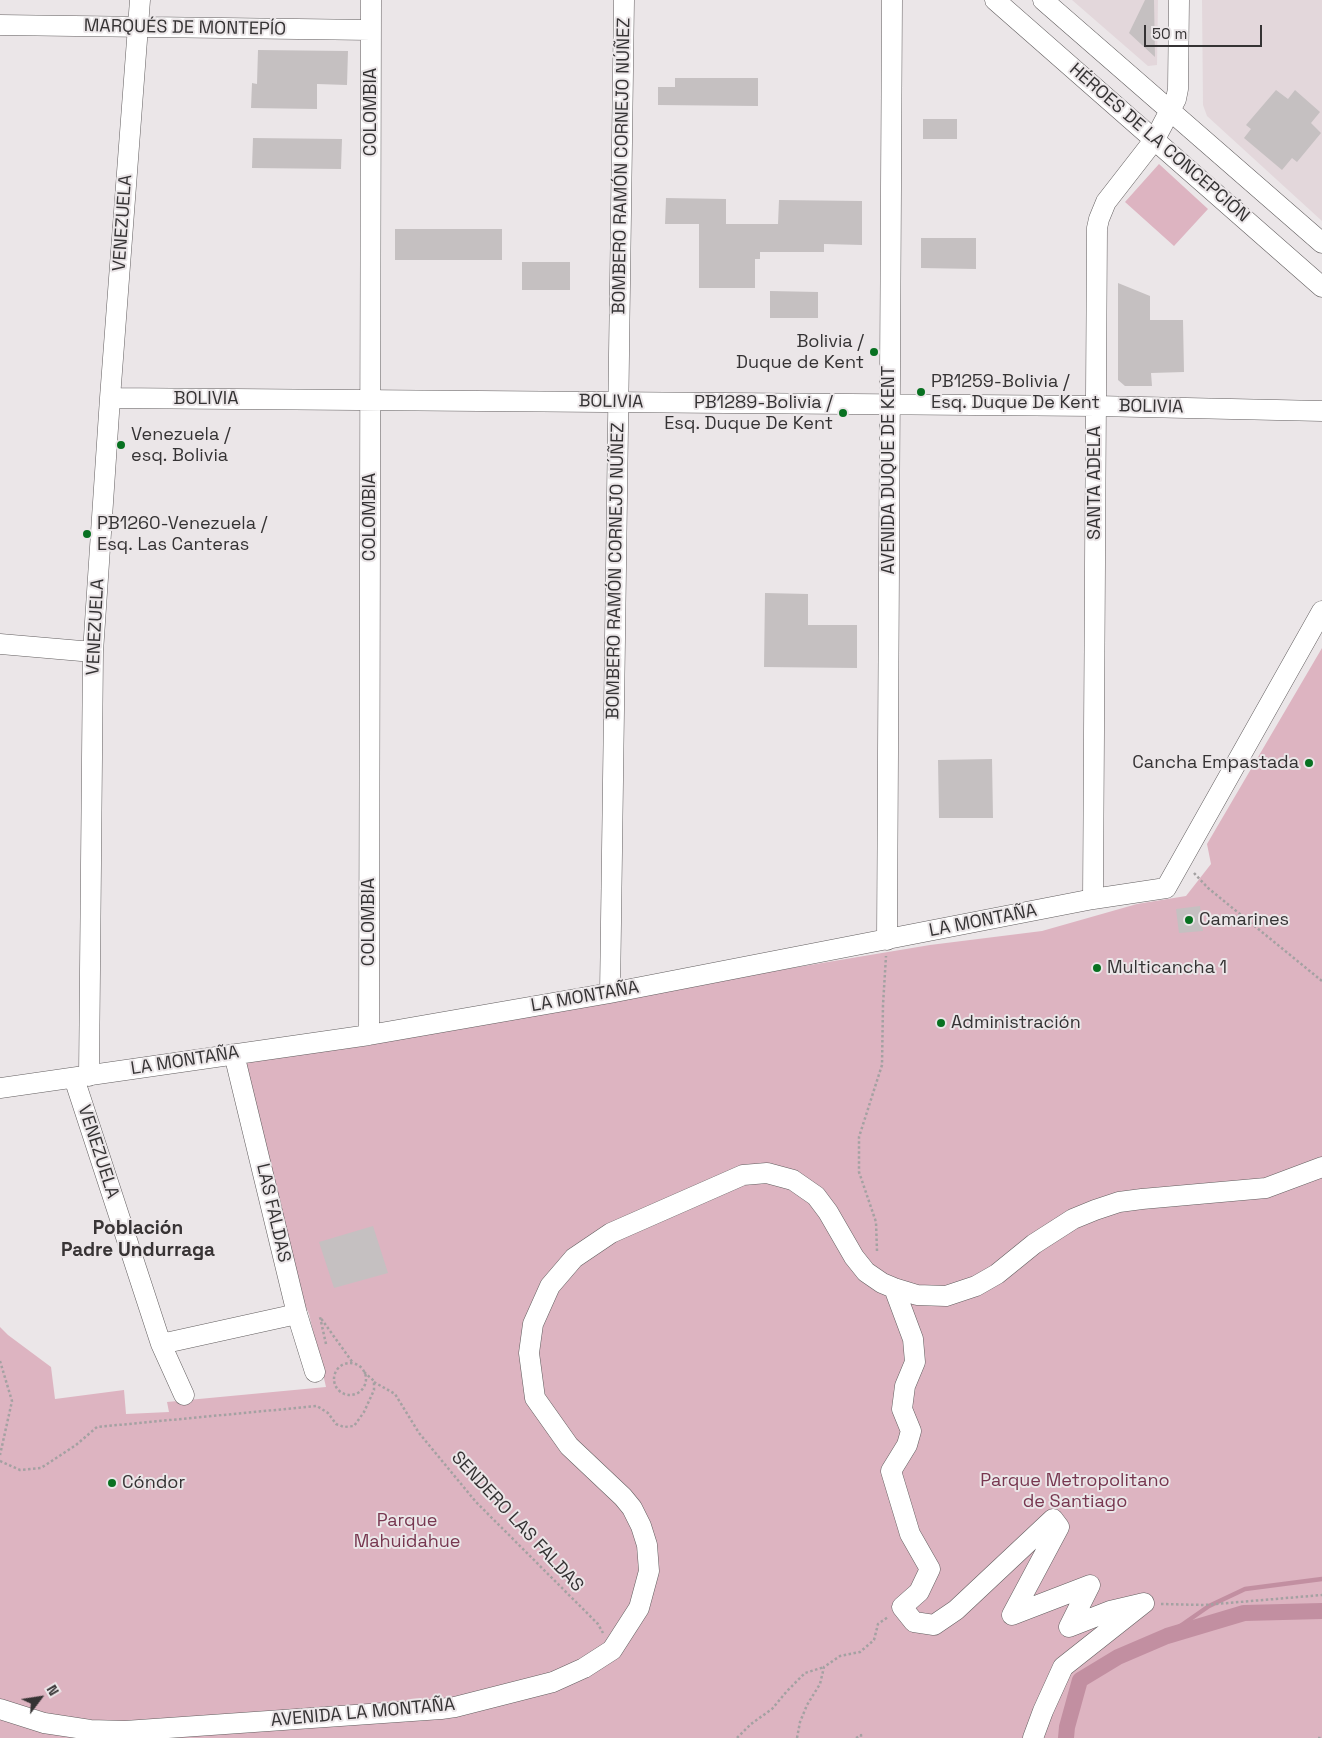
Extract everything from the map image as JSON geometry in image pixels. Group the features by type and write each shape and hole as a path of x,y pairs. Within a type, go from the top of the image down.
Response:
{"street":[{"name":"VENEZUELA","path":"140,0 93,652 82,1077 161,1344 184,1395"},
{"name":"COLOMBIA","path":"369,1035 371,0"},
{"name":"BOMBERO RAMÓN CORNEJO NÚÑEZ","path":"610,992 624,0"},
{"name":"AVENIDA DUQUE DE KENT","path":"887,940 892,0"},
{"name":"HÉROES DE LA CONCEPCIÓN","path":"995,0 1322,287"},
{"name":"HÉROES DE LA CONCEPCIÓN","path":"1043,0 1322,243"},
{"name":"SANTA ADELA","path":"1093,899 1097,237 1099,219 1111,193 1155,139 1176,99 1178,89 1179,0"},
{"name":"MARQUÉS DE MONTEPÍO","path":"0,24 371,30"},
{"name":"BOLIVIA","path":"110,398 1096,406 1322,411"},
{"path":"1183,857 1322,611"},
{"path":"0,644 93,652"},
{"name":"LA MONTAÑA","path":"0,1088 369,1035 887,940 1093,899 1166,888 1183,857"},
{"name":"LAS FALDAS","path":"234,1054 297,1314 327,1372"},
{"name":"AVENIDA LA MONTAÑA","path":"0,1709 44,1723 90,1730 125,1731 441,1709 553,1682 584,1668 612,1650 639,1608 649,1570 647,1545 641,1526 632,1508 623,1497 569,1446 535,1398 529,1353 533,1324 550,1286 574,1258 611,1233 743,1175 767,1173 793,1180 816,1196 828,1212 854,1258 866,1272 882,1283 917,1295 946,1296 976,1286 997,1274 1034,1244 1073,1219 1095,1210 1119,1202 1142,1199 1266,1188 1322,1167"},
{"path":"894,1288 913,1339 916,1362 905,1386 902,1409 911,1431 907,1444 891,1471 910,1534 930,1570 919,1592 902,1607 914,1622 934,1625 956,1610 1053,1519 1059,1527 1012,1614 1090,1585 1069,1627 1110,1610 1144,1603"},
{"path":"161,1344 297,1314"},
{"path":"1033,1738 1063,1667 1144,1603"}],"path":[{"path":"1183,857 1208,888 1322,980"},
{"path":"877,1251 876,1222 859,1172 859,1137 882,1065 887,940"},
{"path":"328,1351 320,1317 353,1363"},
{"path":"0,1362 12,1402 0,1455"},
{"path":"348,1362 353,1363 362,1368 366,1377 363,1387 356,1394 350,1395 340,1391 327,1372 348,1362"},
{"name":"SENDERO LAS FALDAS","path":"364,1372 374,1382 395,1394 419,1433 476,1502 598,1624 603,1635"},
{"path":"0,1461 20,1470 41,1468 76,1445 97,1427 317,1406 328,1413 336,1424 344,1427 354,1426 364,1412 374,1390 374,1382"},
{"path":"1144,1603 1186,1606 1322,1595"},
{"path":"737,1738 751,1724 772,1709 786,1691 805,1673 824,1667 840,1656 860,1652 874,1640 878,1624 902,1607"},
{"path":"798,1738 800,1722 807,1705 820,1684 824,1667"},
{"path":"856,1738 861,1735 861,1738"}],"shaded area":[{"path":"1072,0 1158,0 1157,65 1148,66"},
{"path":"1202,0 1322,0 1322,221 1207,116 1203,105"}],"green space":[{"path":"1159,164 1208,209 1174,246 1125,202"},
{"path":"1322,648 1322,1738 0,1738 0,1327 51,1367 55,1399 124,1390 126,1414 169,1412 167,1402 326,1387 309,1314 292,1275 242,1063 930,945 1042,931 1137,904 1186,896 1211,864 1207,844"}],"building":[{"path":"1145,0 1154,0 1155,57 1129,33"},
{"path":"258,50 348,51 347,85 317,84 317,109 251,108 252,83 257,84"},
{"path":"675,78 758,78 758,106 658,105 658,87 675,87"},
{"path":"1276,90 1288,99 1295,90 1320,112 1311,123 1321,133 1297,162 1292,158 1282,170 1244,138 1251,129 1246,125"},
{"path":"923,119 957,119 957,139 923,139"},
{"path":"253,138 342,139 341,169 252,168"},
{"path":"666,198 726,199 726,224 778,224 779,200 862,201 862,245 824,244 824,252 760,252 760,259 755,259 755,288 699,288 699,224 665,224"},
{"path":"395,229 502,229 502,260 395,260"},
{"path":"921,238 976,238 976,269 921,268"},
{"path":"522,262 570,262 570,290 522,290"},
{"path":"1118,283 1150,296 1150,320 1183,320 1184,372 1151,373 1152,386 1125,386 1118,380"},
{"path":"770,291 818,292 818,318 770,318"},
{"path":"765,593 808,594 808,625 857,625 857,668 764,667"},
{"path":"992,759 993,818 939,818 938,760"},
{"name":"Camarines","path":"1200,906 1203,931 1179,933 1176,909"},
{"path":"373,1226 388,1273 334,1288 319,1242"}],"waterway":[{"path":"1163,1638 1209,1606 1245,1589 1322,1579"},
{"path":"1066,1738 1067,1727 1080,1680 1118,1657 1167,1636 1244,1613 1322,1611"}],"place":[{"name":"Bolivia / Duque de Kent","path":"874,352"},
{"name":"PB1259-Bolivia / Esq. Duque De Kent","path":"921,392"},
{"name":"PB1289-Bolivia / Esq. Duque De Kent","path":"843,413"},
{"name":"Venezuela / esq. Bolivia","path":"121,445"},
{"name":"PB1260-Venezuela / Esq. Las Canteras","path":"87,534"},
{"name":"Cancha Empastada","path":"1309,763"},
{"name":"Camarines","path":"1189,920"},
{"name":"Multicancha 1","path":"1097,968"},
{"name":"Administración","path":"941,1023"},
{"name":"Cóndor","path":"112,1483"}],"district":[{"name":"Población Padre Undurraga","path":"138,1240"}],"park label":[{"name":"Parque Metropolitano de Santiago","path":"1075,1491"},
{"name":"Parque Mahuidahue","path":"407,1531"}]}
